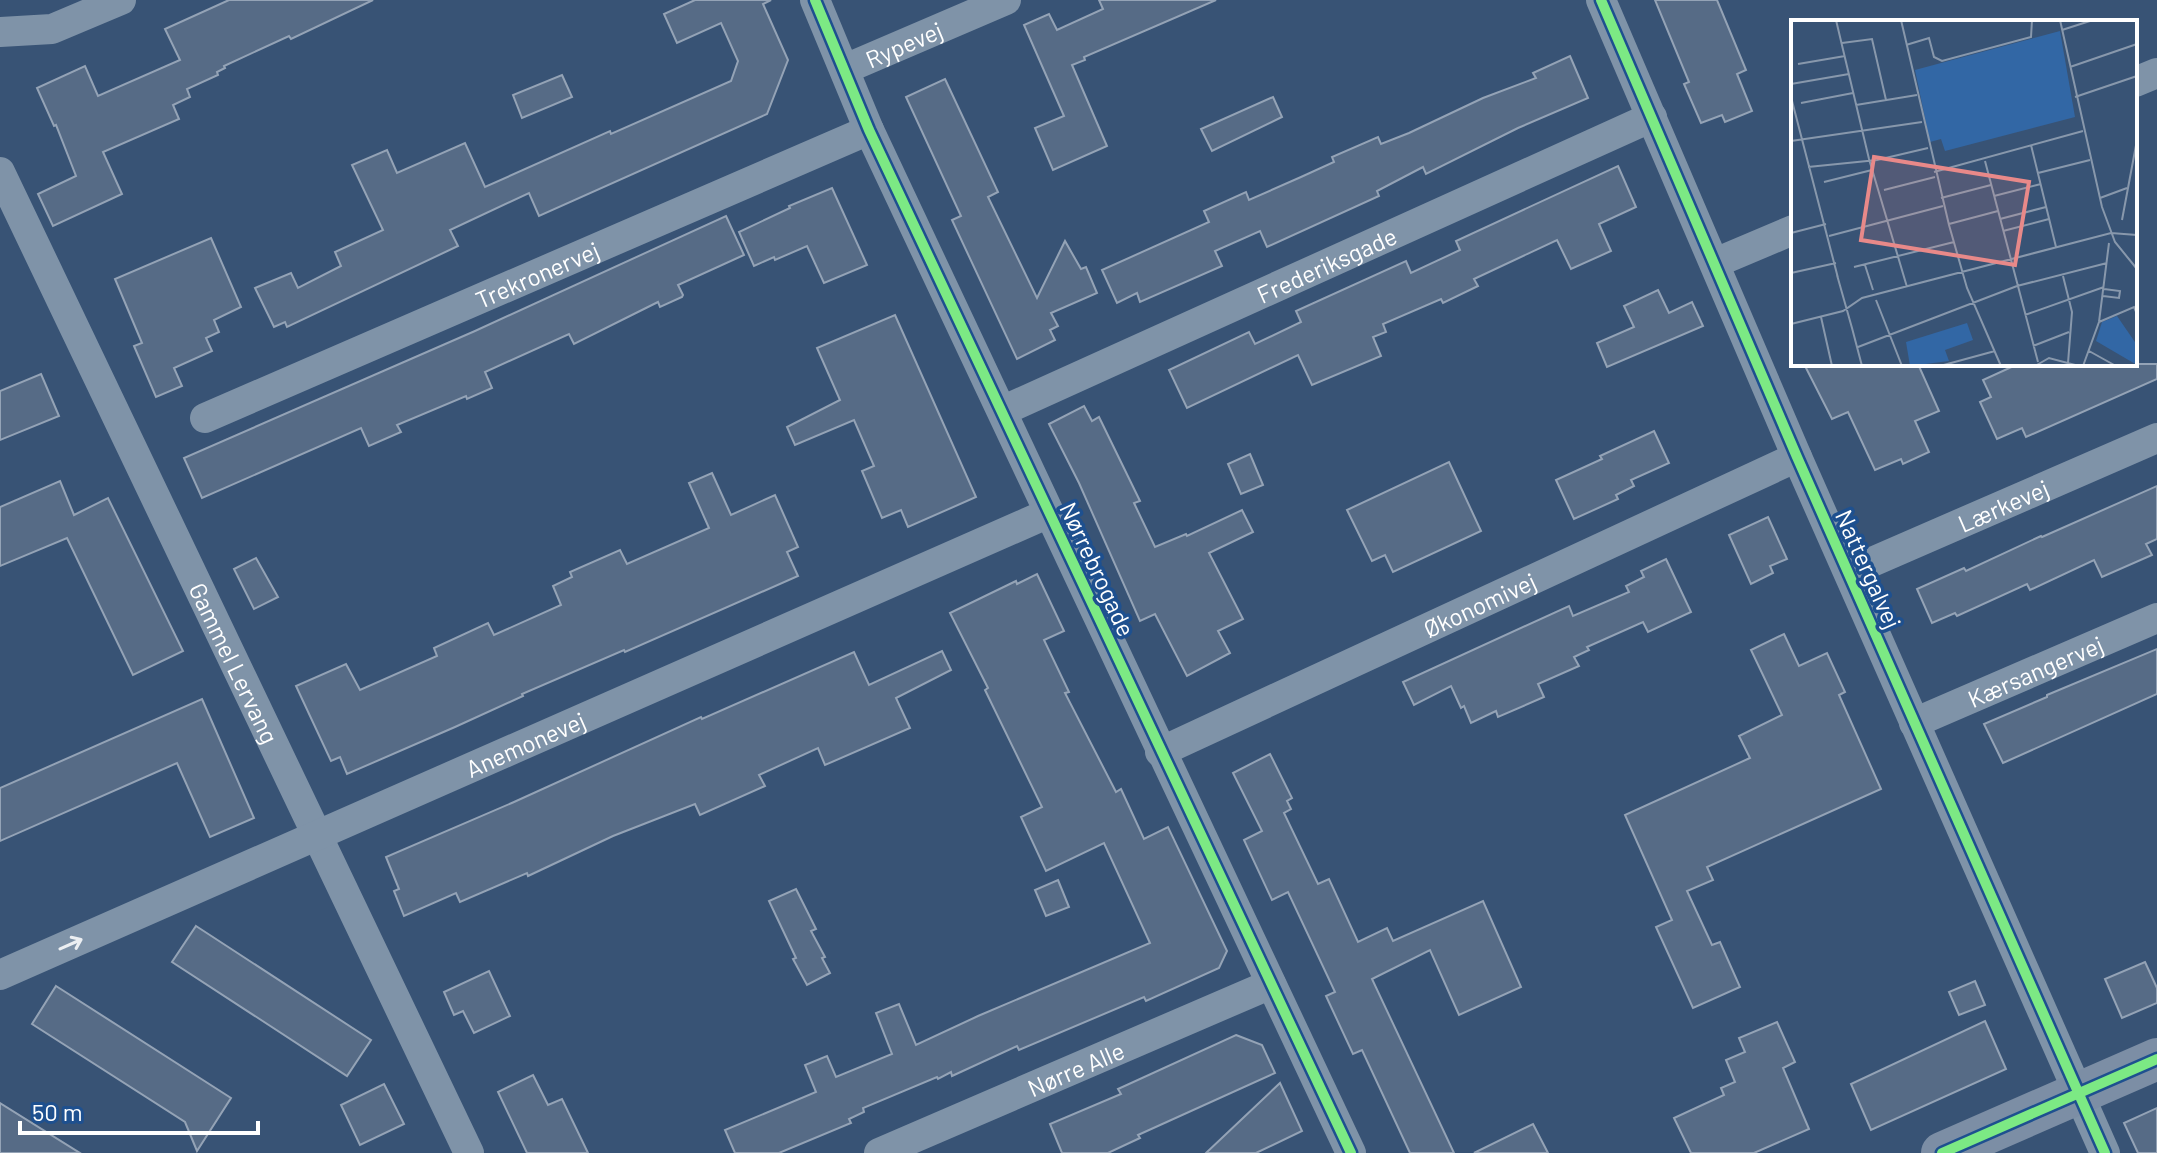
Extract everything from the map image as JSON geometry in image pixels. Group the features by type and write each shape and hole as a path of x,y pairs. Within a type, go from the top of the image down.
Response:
{"street":[{"path":"0,32 52,29 121,0"},
{"name":"Nørrebrogade","path":"815,0 869,130 1351,1153"},
{"name":"Rypevej","path":"845,69 1006,0"},
{"name":"Nattergalvej","path":"1601,0 1797,457 2105,1153"},
{"path":"2137,81 2157,73"},
{"name":"Frederiksgade","path":"1002,411 1652,117"},
{"name":"Trekronervej","path":"205,418 869,130"},
{"name":"Gammel Lervang","path":"0,172 469,1153"},
{"path":"1715,263 1791,231"},
{"name":"Lærkevej","path":"1849,572 2157,438"},
{"name":"Økonomivej","path":"1160,752 1797,457"},
{"name":"Anemonevej","path":"0,975 1049,513"},
{"name":"Kærsangervej","path":"1914,723 2157,618"},
{"name":"Nørre Alle","path":"879,1153 1271,984"},
{"path":"1942,1153 2157,1059"}],"building":[{"path":"229,0 373,0 291,39 289,36 224,66 217,72 218,75 187,89 190,97 173,105 179,119 103,152 122,194 53,226 38,194 76,176 37,88 85,66 98,96 180,60 165,29"},
{"path":"695,0 771,0 763,4 788,60 767,114 539,216 529,193 450,230 458,246 287,327 285,322 274,327 255,288 291,273 298,288 341,266 335,252 383,230 352,165 387,150 397,173 465,143 485,187 731,81 738,61 721,23 677,43 664,14"},
{"path":"1099,0 1216,0 1072,65 1107,146 1053,170 1035,128 1064,116 1024,25 1049,14 1057,30 1103,9"},
{"path":"1655,0 1717,0 1746,70 1737,74 1752,111 1725,122 1722,115 1701,123 1684,84 1689,82"},
{"path":"1570,56 1588,98 1518,128 1426,174 1423,167 1377,191 1379,196 1267,247 1260,231 1215,251 1222,266 1140,302 1137,293 1117,303 1102,270 1209,222 1204,211 1246,192 1249,200 1334,162 1332,157 1378,137 1381,144 1409,133 1483,98 1536,78 1533,73"},
{"path":"562,75 572,97 522,118 513,95"},
{"path":"945,79 998,192 988,197 1037,298 1065,241 1081,269 1086,267 1097,293 1051,313 1058,326 1050,330 1055,340 1017,359 952,220 961,216 906,97"},
{"path":"1273,97 1282,117 1212,151 1201,129"},
{"path":"1618,166 1636,207 1599,224 1611,251 1571,269 1557,240 1474,279 1478,286 1443,303 1441,299 1383,324 1386,332 1373,337 1381,356 1312,385 1298,355 1187,408 1169,370 1249,332 1255,344 1301,322 1296,311 1406,261 1411,273 1460,250 1456,241"},
{"path":"832,188 867,265 824,283 807,246 754,266 739,232"},
{"path":"726,216 744,255 678,285 682,297 660,307 658,302 574,344 569,334 485,372 492,388 397,425 401,432 369,446 361,428 202,498 184,458 475,331"},
{"path":"211,238 241,307 214,320 219,332 206,338 212,351 174,368 182,386 156,397 134,346 142,343 115,279"},
{"path":"1658,290 1669,313 1692,302 1703,326 1607,367 1597,343 1634,327 1624,306"},
{"path":"895,315 976,497 908,527 901,510 882,518 862,471 874,466 854,420 795,445 787,427 840,400 817,348"},
{"path":"2157,364 2157,379 2026,437 2022,428 1997,439 1980,402 1991,397 1983,380 2014,366"},
{"path":"1805,366 1919,366 1939,411 1915,421 1929,452 1903,464 1901,459 1875,470 1848,412 1832,419"},
{"path":"41,374 59,416 0,440 0,391"},
{"path":"1084,406 1092,421 1099,417 1140,501 1134,503 1155,547 1187,536 1242,510 1253,532 1209,553 1243,619 1218,631 1230,653 1187,676 1155,614 1140,621 1079,483 1049,424"},
{"path":"1654,431 1669,463 1631,480 1634,486 1616,495 1618,499 1574,519 1556,480"},
{"path":"1250,454 1263,485 1241,494 1228,464"},
{"path":"1449,462 1481,531 1393,572 1385,555 1372,561 1347,510"},
{"path":"712,473 731,515 775,495 798,547 787,552 798,576 522,694 347,774 340,757 331,761 296,686 346,664 360,690 437,656 434,648 488,623 494,635 561,605 553,586 572,577 570,572 620,550 627,564 709,528 689,483"},
{"path":"60,481 74,515 108,498 183,651 133,675 67,538 0,566 0,507"},
{"path":"2157,486 2157,539 2146,544 2152,555 2102,577 2094,560 2030,590 2027,584 1957,616 1955,613 1932,623 1917,589 1964,568 1966,571"},
{"path":"1768,517 1787,559 1770,566 1773,573 1751,584 1729,535"},
{"path":"256,558 278,597 254,609 234,569"},
{"path":"1666,559 1691,612 1648,632 1643,622 1587,647 1589,650 1574,657 1579,666 1538,684 1544,697 1498,717 1496,711 1471,723 1451,686 1414,705 1403,682 1569,606 1573,616 1629,592 1626,586 1644,577 1641,571"},
{"path":"1037,574 1064,631 1044,640 1069,692 1065,693 1116,792 1121,789 1144,839 1168,827 1227,951 1219,968 1146,1001 1144,997 1019,1050 1017,1046 952,1076 951,1072 937,1077 863,1108 864,1112 849,1119 851,1123 779,1153 735,1153 725,1130 816,1092 805,1065 827,1056 836,1077 892,1054 876,1013 899,1004 916,1045 1150,943 1104,843 1046,871 1021,817 1042,807 950,613"},
{"path":"1784,634 1799,666 1827,653 1845,692 1839,695 1881,789 1707,867 1713,880 1687,891 1712,945 1720,942 1740,987 1693,1008 1656,927 1672,920 1625,815 1750,758 1739,736 1782,715 1751,650"},
{"path":"2157,649 2157,694 2003,763 1984,724"},
{"path":"942,651 951,670 896,698 910,728 825,765 818,748 759,775 765,786 700,815 695,804 613,836 528,876 527,873 460,902 456,893 404,916 394,891 399,889 386,857 854,652 869,685"},
{"path":"202,699 254,818 210,837 177,763 0,841 0,788"},
{"path":"1270,754 1292,798 1287,801 1291,809 1284,813 1318,884 1329,879 1358,942 1387,928 1393,941 1483,901 1521,987 1459,1015 1430,950 1372,979 1454,1153 1410,1153 1362,1050 1353,1054 1326,996 1335,992 1288,892 1272,900 1244,840 1262,831 1233,773"},
{"path":"1058,880 1069,907 1046,916 1035,890"},
{"path":"796,889 816,929 811,931 830,973 807,985 769,901"},
{"path":"196,926 371,1040 347,1076 172,962"},
{"path":"2145,962 2157,988 2157,1003 2122,1018 2105,979"},
{"path":"489,971 510,1016 474,1033 463,1011 454,1015 444,992"},
{"path":"1975,981 1985,1005 1959,1015 1949,992"},
{"path":"56,986 231,1098 197,1151 185,1122 32,1024"},
{"path":"1985,1021 2006,1069 1871,1130 1851,1084"},
{"path":"1777,1022 1795,1062 1783,1068 1809,1129 1754,1153 1691,1153 1674,1118 1724,1095 1721,1088 1735,1082 1726,1060 1745,1052 1739,1038"},
{"path":"1236,1035 1262,1045 1275,1073 1138,1135 1140,1138 1108,1153 1062,1153 1050,1124 1121,1094 1118,1089"},
{"path":"533,1075 548,1105 562,1099 588,1153 527,1153 498,1092"},
{"path":"1280,1083 1302,1131 1256,1153 1206,1153"},
{"path":"384,1084 404,1124 360,1145 341,1105"},
{"path":"0,1103 80,1153 0,1153"},
{"path":"2157,1108 2157,1153 2138,1153 2124,1123"},
{"path":"1533,1124 1548,1153 1474,1153"}],"cycle path":[{"path":"815,0 869,130 1351,1153"},
{"path":"1601,0 1797,457 2105,1153"},
{"path":"1942,1153 2157,1059"}]}
